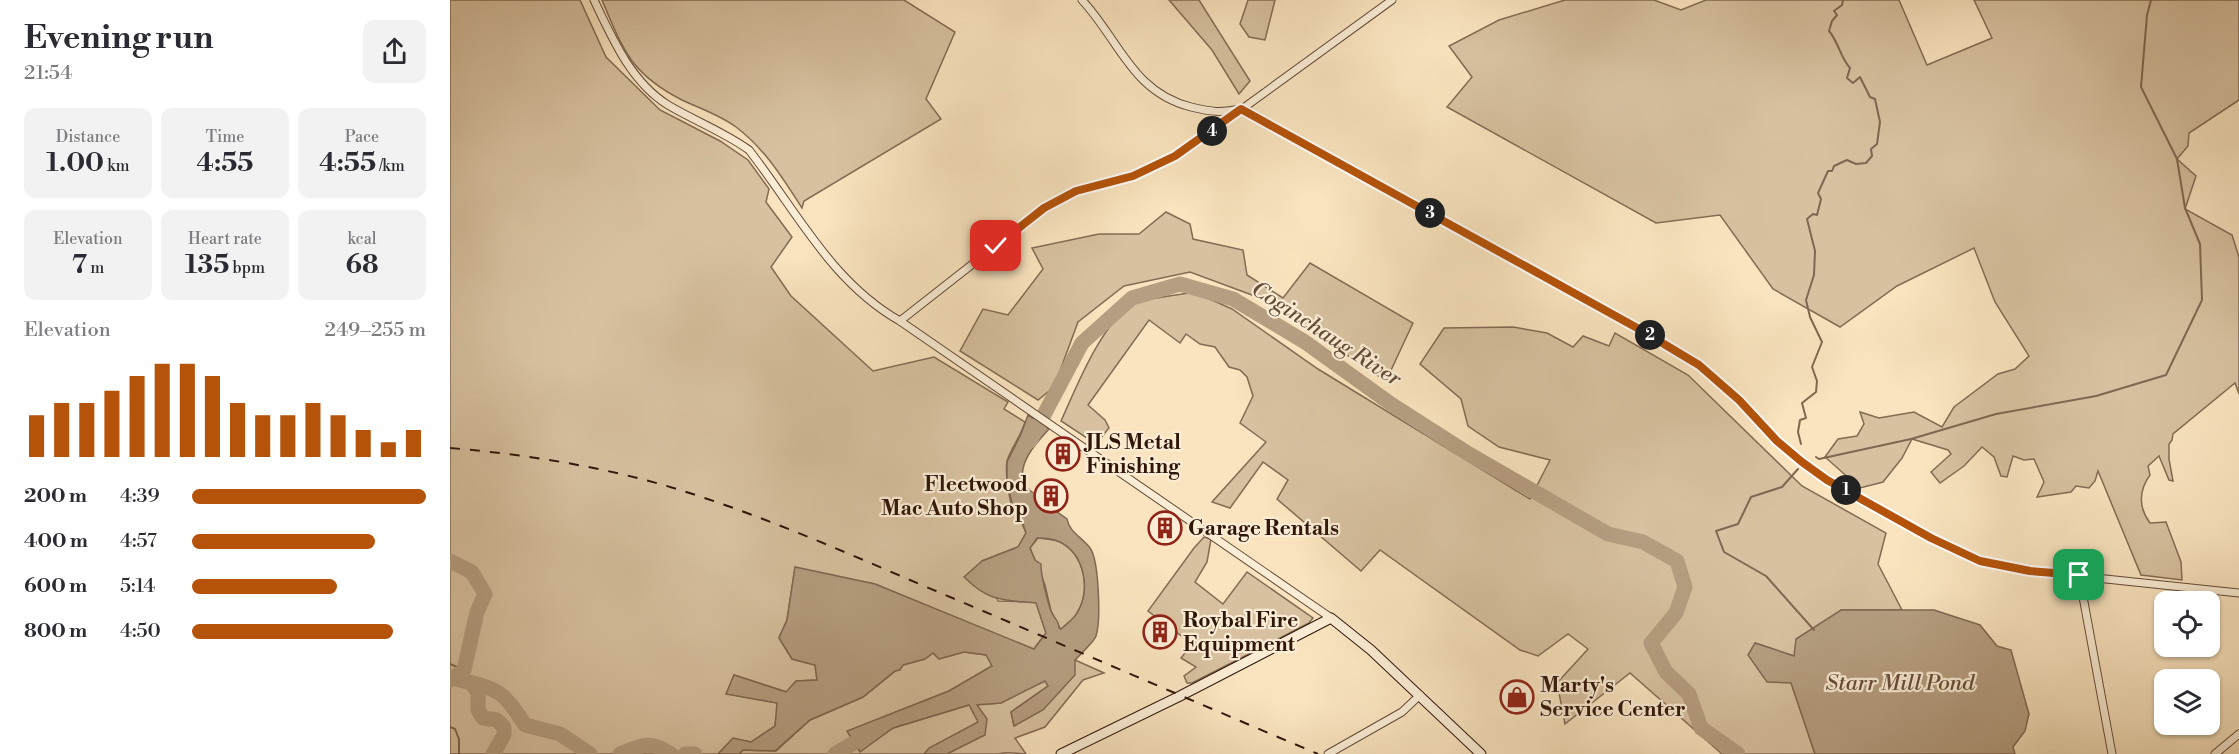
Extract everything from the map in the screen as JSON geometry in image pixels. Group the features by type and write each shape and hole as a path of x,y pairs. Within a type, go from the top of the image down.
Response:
{"main road":[{"path":"1061,754 1331,618 1371,650 1481,754"}],"street":[{"path":"594,0 620,51 642,84 668,105 736,140 749,150 840,273 879,309 900,321 1331,618"},
{"path":"1082,0 1111,35 1132,70 1159,94 1180,103 1219,113 1241,109 1639,329 1699,365 1739,400 1777,441 1827,480 1931,538 1980,561 2030,571 2239,593"},
{"path":"900,321 1044,208 1076,191 1133,176 1164,161 1209,133 1392,0"},
{"path":"2079,575 2112,754"},
{"path":"1328,754 1402,712 1420,695"},
{"path":"2215,754 2239,734"}],"shaded area":[{"path":"450,0 580,0 606,57 660,110 720,141 748,160 769,189 766,202 792,237 771,267 791,296 873,371 934,357 1008,402 1004,409 1025,422 1007,461 1007,472 1013,509 1026,533 1018,547 982,561 998,601 1036,602 1046,633 1033,650 875,584 795,568 787,620 779,638 792,659 815,665 817,680 796,681 787,692 734,675 727,694 778,703 775,726 751,742 733,739 718,754 450,754"},
{"path":"602,0 904,0 955,32 926,99 941,119 804,201 802,208 772,164 736,127 665,90 640,70 623,47"},
{"path":"1169,0 1199,0 1250,81 1239,94 1212,50"},
{"path":"1248,0 1275,0 1265,40 1249,37 1240,24"},
{"path":"1565,0 1654,0 1681,10 1706,0 1899,0 1927,65 1992,38 1974,0 2239,0 2239,100 2189,133 2188,146 2177,159 2196,176 2185,209 2232,235 2239,257 2239,394 2235,383 2173,434 2169,444 2169,459 2173,481 2169,480 2159,456 2148,466 2150,475 2141,499 2143,511 2150,523 2166,522 2181,562 2182,580 2141,575 2098,471 2095,481 2089,488 2076,486 2071,492 2037,497 2044,482 2034,459 2024,460 2013,456 2007,477 2001,476 1994,457 1982,447 1964,466 1940,483 1931,472 1951,454 1948,450 1912,439 1902,458 1883,482 1860,488 1825,457 1838,439 1857,436 1864,424 1860,412 1879,418 1914,412 1942,427 1954,407 1998,374 2015,369 2029,356 1995,302 1974,248 1897,286 1840,327 1773,289 1720,215 1656,223 1447,107 1472,77 1449,46 1499,20"},
{"path":"1166,212 1190,224 1193,239 1243,250 1247,275 1283,298 1310,263 1413,323 1386,381 1260,298 1190,272 1124,286 1078,322 1054,387 1038,400 960,351 983,309 1008,315 1043,269 1032,248 1099,234 1139,234"},
{"path":"1194,292 1232,309 1318,369 1530,499 1550,460 1499,447 1468,426 1461,399 1420,364 1444,328 1513,327 1547,333 1573,347 1583,336 1609,346 1615,333 1688,375 1802,486 1886,533 1878,564 1902,610 1841,610 1794,656 1755,643 1791,682 1815,754 1722,754 1630,673 1565,724 1557,683 1588,649 1568,634 1538,656 1520,650 1380,550 1361,571 1277,499 1288,480 1263,462 1230,508 1212,502 1266,442 1240,423 1253,396 1247,377 1240,370 1229,367 1215,347 1200,344 1186,334 1180,343 1149,320 1088,405 1105,420 1109,428 1096,444 1061,421 1091,356 1111,325 1122,313 1139,302"},
{"path":"1204,537 1211,539 1207,562 1195,582 1223,604 1247,572 1313,618 1309,623 1192,683 1187,683 1184,676 1196,667 1181,658 1192,644 1148,611"},
{"path":"1038,538 1058,541 1069,548 1076,556 1083,574 1084,594 1081,604 1076,615 1061,630 1051,611 1045,585 1030,548"},
{"path":"964,652 987,655 992,666 949,691 848,731 860,751 893,728 969,705 1001,703 1045,680 1048,686 1011,712 1014,725 1075,660 1104,673 1083,680 1045,727 1015,738 1026,754 739,754 743,750 776,751 810,720 863,697 903,665 925,659 933,653 939,659"}],"water":[{"path":"1028,415 1049,429 1033,447 1025,462 1023,477 1025,485 1067,519 1073,531 1087,544 1093,555 1097,577 1098,628 1096,636 1075,660 1075,675 1043,710 1014,726 1011,712 1048,686 1045,681 1001,703 977,705 987,719 985,735 947,754 924,754 929,748 978,722 969,705 893,728 860,752 847,731 949,691 992,666 986,655 964,652 939,659 933,653 925,659 903,665 900,670 895,671 863,697 810,720 775,751 743,750 739,754 718,754 733,738 751,742 775,726 777,703 726,694 734,675 786,692 796,681 817,680 815,665 792,659 779,638 787,620 795,567 875,584 1034,649 1046,633 1036,603 997,598 981,591 964,577 982,561 1018,547 1026,533 1022,521 1014,512 1007,481 1007,462","holes":["1037,538 1058,541 1068,548 1075,555 1083,574 1084,594 1081,604 1076,615 1061,629 1052,614 1041,564 1035,560 1030,548"]},
{"name":"Starr Mill Pond","path":"1841,610 1934,610 1980,625 1997,646 2011,650 2029,714 2025,731 2013,747 2015,754 1815,754 1791,683 1767,682 1748,655 1755,643 1794,656 1796,639"}],"waterway":[{"path":"1801,444 1798,432 1800,420 1806,418 1802,403 1816,392 1817,381 1812,367 1822,342 1810,317 1806,300 1814,275 1815,251 1807,219 1813,214 1817,215 1821,199 1818,193 1828,171 1832,171 1834,166 1847,160 1856,164 1866,163 1872,156 1871,149 1877,144 1880,122 1875,99 1870,97 1860,77 1853,83 1847,78 1850,68 1829,31 1837,15 1834,11 1842,5 1843,0"},
{"path":"1816,457 1819,459 1911,439 1996,414 2096,396 2166,375 2202,300 2200,244 2185,208 2177,159 2141,87 2147,15 2151,0"},
{"name":"Coginchaug River","path":"1030,441 1082,343 1132,298 1180,284 1233,299 1305,342 1391,404 1469,454 1608,534 1643,542 1677,561 1685,587 1676,613 1651,643 1666,672 1689,694 1701,728 1738,754"},
{"path":"1798,469 1782,487 1751,497 1738,524 1716,531 1724,552 1766,576 1814,630"},
{"name":"Coginchaug River","path":"450,561 472,572 485,594 477,612 464,670 450,680"},
{"path":"450,664 464,670"},
{"path":"452,678 496,691 510,703 525,725 560,734 590,754"},
{"path":"471,683 478,692 478,710 483,718 497,720 504,727 504,735 493,754"},
{"path":"450,727 455,729 459,739 459,754"},
{"name":"Coginchaug River","path":"835,754 871,733"},
{"path":"620,754 646,745 657,747 671,754"},
{"path":"685,754 695,754"}],"railway":[{"path":"450,448 503,453 608,471 660,484 734,508 843,551 1318,754"}],"place":[{"name":"JLS Metal Finishing","path":"1063,454"},
{"name":"Fleetwood Mac Auto Shop","path":"1051,496"},
{"name":"Garage Rentals","path":"1165,528"},
{"name":"Roybal Fire Equipment","path":"1160,632"},
{"name":"Marty's Service Center","path":"1517,697"}],"route":[{"path":"996,246 1044,208 1076,191 1133,176 1175,156 1241,109 1639,329 1699,365 1739,400 1777,441 1802,462 1827,480 1931,538 1980,561 2030,571 2079,575"}]}
